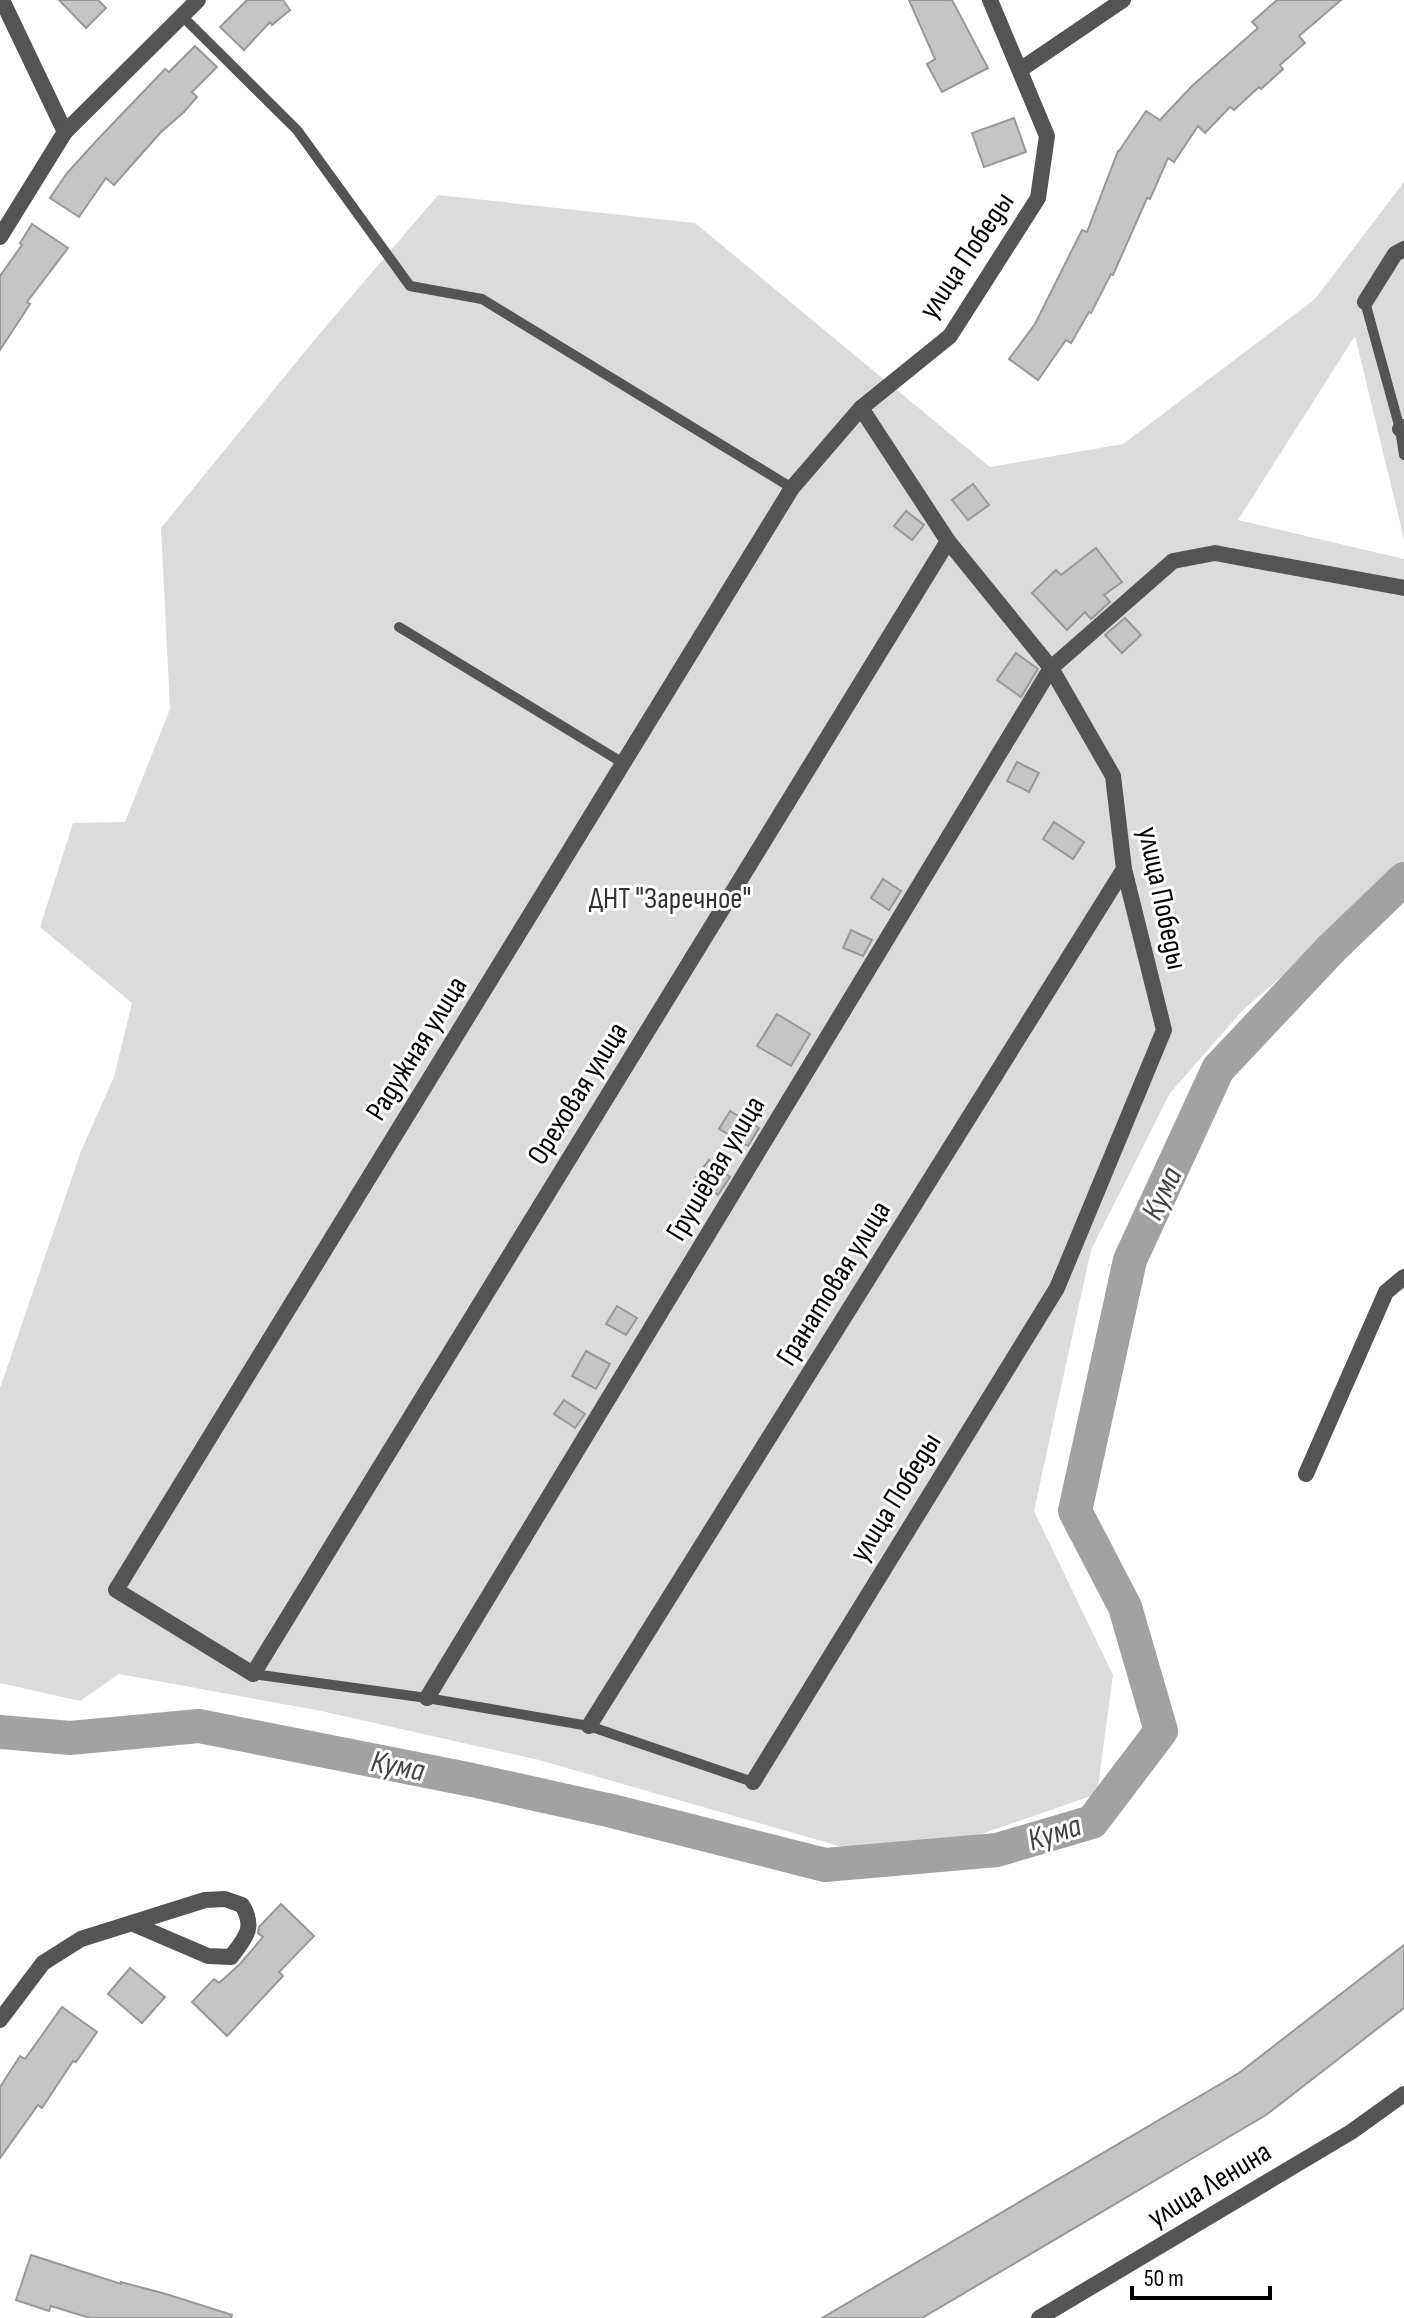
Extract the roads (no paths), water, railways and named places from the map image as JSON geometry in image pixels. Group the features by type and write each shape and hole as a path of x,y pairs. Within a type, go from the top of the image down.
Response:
{"street":[{"path":"2,0 65,132"},
{"path":"0,237 65,132 198,0"},
{"name":"улица Победы","path":"753,1782 1057,1288 1164,1030 1124,869 1113,776 1051,668 948,541 861,408 950,336 1038,198 1047,136 990,0"},
{"path":"1020,70 1123,0"},
{"path":"1365,302 1395,254 1404,249"},
{"name":"Радужная улица","path":"253,1674 116,1590 792,488 861,408"},
{"name":"Ореховая улица","path":"253,1674 948,541"},
{"name":"Грушёвая улица","path":"427,1698 1051,668 1173,561 1215,553 1404,588"},
{"name":"Гранатовая улица","path":"589,1726 1124,869"},
{"path":"1306,1474 1386,1292 1404,1277"},
{"path":"0,2020 43,1963 81,1939 131,1923 205,1900 225,1899 242,1905 249,1917 246,1936 231,1957 208,1956 131,1923"},
{"name":"улица Ленина","path":"1039,2318 1351,2132 1404,2094"}],"lane":[{"path":"181,15 297,130 410,286 482,299 792,488"},
{"path":"1365,302 1402,428 1404,455"},
{"path":"399,627 623,763"},
{"path":"253,1674 427,1698 589,1726 753,1782"}],"waterway":[{"name":"Кума","path":"0,1732 70,1738 199,1726 612,1811 825,1865 997,1850 1092,1822 1161,1731 1125,1607 1075,1511 1130,1260 1218,1069 1332,948 1404,879"}],"park label":[{"name":"ДНТ \"Заречное\"","path":"670,898"}]}
